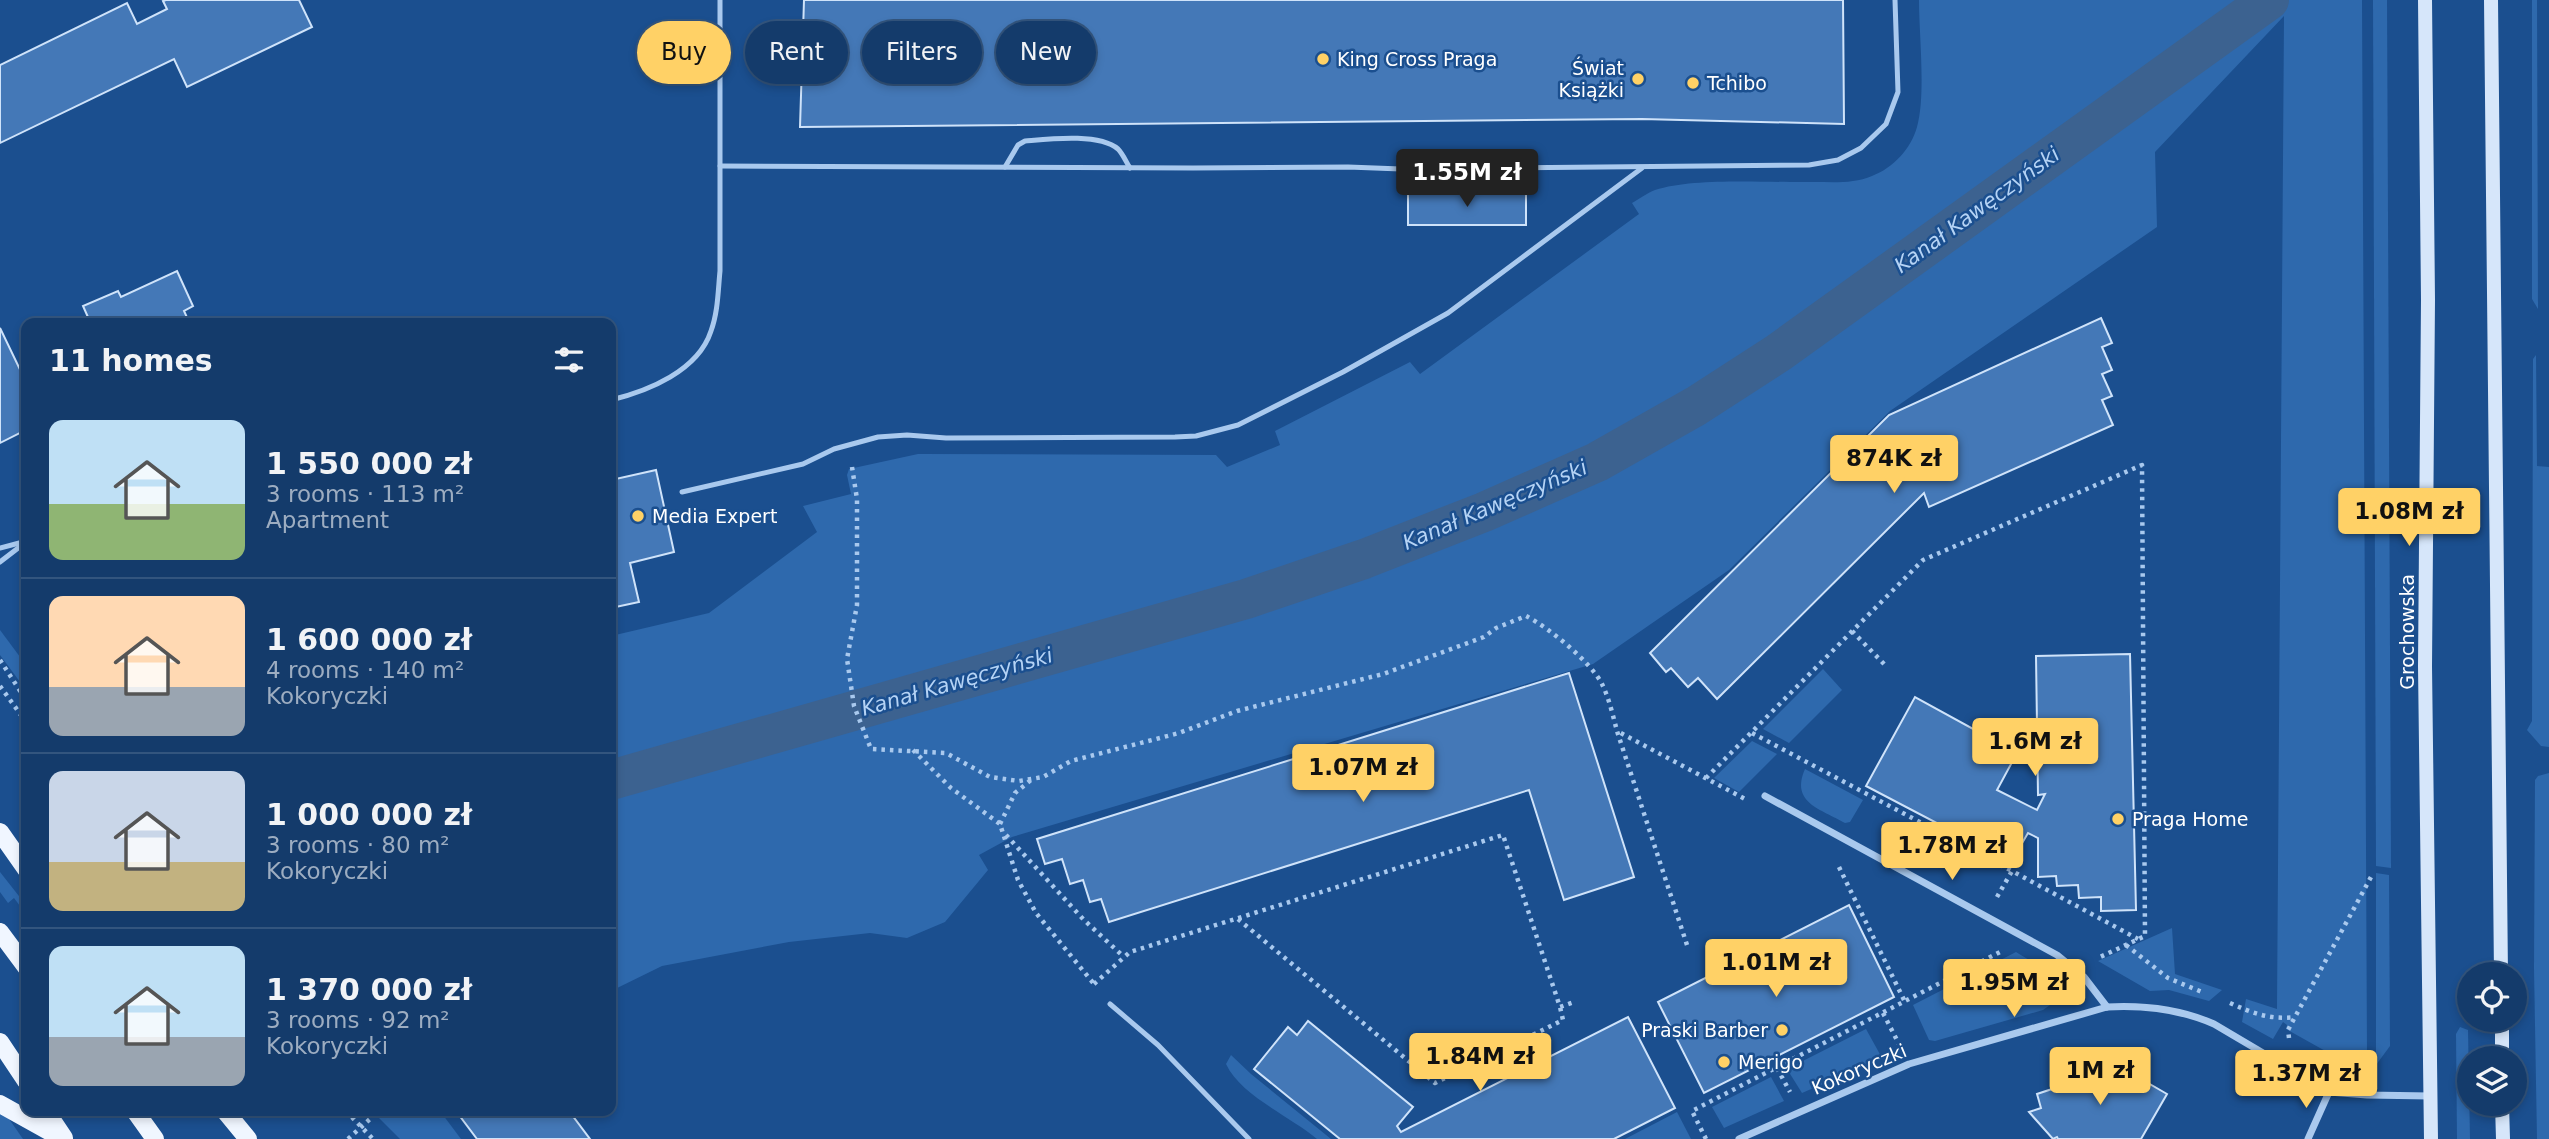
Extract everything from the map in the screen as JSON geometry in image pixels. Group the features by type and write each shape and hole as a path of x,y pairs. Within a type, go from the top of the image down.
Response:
{"main road":[{"name":"Grochowska","path":"2425,0 2428,300 2425,666 2431,1139"},
{"path":"2491,0 2501,962"},
{"path":"0,832 21,862"},
{"path":"0,932 21,960"},
{"path":"0,1042 21,1074"},
{"path":"0,1104 21,1115"},
{"path":"22,1116 64,1139"},
{"path":"49,1116 64,1139"},
{"path":"139,1116 155,1139"},
{"path":"229,1116 248,1139"},
{"path":"2502,1116 2503,1139"}],"street":[{"path":"1765,796 2057,955 2084,977 2107,1007"},
{"name":"Kokoryczki","path":"1739,1139 1909,1064 2107,1007 2133,1006 2199,1017 2329,1092 2430,1096"},
{"path":"2308,1139 2329,1092"}],"lane":[{"path":"616,399 640,393 691,363 710,334 716,310 720,271 720,0"},
{"path":"720,166 1642,168 1809,165 1838,160 1861,148 1886,124 1898,92 1895,0"},
{"path":"1005,167 1018,145 1025,141 1092,139 1110,144 1120,151 1130,168"},
{"path":"682,492 803,464 848,445 878,437 1175,437 1196,436 1238,425 1343,372 1448,313 1642,168"},
{"path":"0,548 21,543"},
{"path":"0,562 21,546"},
{"path":"1110,1004 1158,1045 1249,1139"}],"path":[{"path":"848,445 857,499 857,605 847,659 855,705 871,749 946,753 990,778 1020,780 1043,777 1071,761 1179,733 1237,711 1383,674 1484,637 1496,628 1526,616 1541,624 1595,673 1604,687 1687,945"},
{"path":"1706,778 1923,560 2142,465 2145,936 2074,969"},
{"path":"1852,631 1886,666"},
{"path":"0,660 21,692"},
{"path":"0,686 21,715"},
{"path":"1617,731 1757,805 1765,796"},
{"path":"1752,733 2139,939"},
{"path":"912,750 951,788 1000,824 1018,880 1036,913 1110,1004"},
{"path":"1000,824 1015,793 1032,779"},
{"path":"1005,834 1084,920 1124,957"},
{"path":"1094,984 1130,952 1503,835 1563,1020 1435,1083 1238,919"},
{"path":"1839,867 1905,1002"},
{"path":"1986,917 2012,871"},
{"path":"2289,1038 2288,1030 2371,877"},
{"path":"1706,1139 1692,1111 2026,938"},
{"path":"2126,945 2168,978 2204,992"},
{"path":"1560,1007 1574,1002"},
{"path":"2227,1002 2262,1017 2295,1017"},
{"path":"1883,1013 1909,1064"},
{"path":"351,1116 370,1138"},
{"path":"348,1139 370,1119 367,1116"}],"shaded area":[{"path":"1919,0 2362,0 2367,1056 2357,1062 2345,1062 2286,1029 2287,1025 2283,1022 2273,1039 2242,1022 2246,999 2277,1009 2284,16 2155,152 2157,227 1890,411 1729,570 1593,664 1012,837 979,855 988,870 945,922 907,938 870,933 789,942 662,966 616,989 616,635 709,613 817,532 803,506 851,494 847,475 849,469 918,454 1216,455 1227,467 1280,445 1275,431 1410,362 1420,374 1639,214 1632,203 1652,191 1691,183 1850,181 1865,179 1880,172 1894,163 1906,150 1914,135 1920,114 1922,82"},
{"path":"2373,0 2387,0 2391,868 2376,866"},
{"path":"2532,0 2537,0 2538,309 2532,299"},
{"path":"2536,355 2537,466 2549,467 2549,747 2541,746 2527,730 2532,721 2533,359"},
{"path":"0,630 21,658 21,683 0,655"},
{"path":"1823,669 1842,690 1789,743 1763,729"},
{"path":"1752,741 1777,754 1739,792 1714,778"},
{"path":"1805,769 1863,800 1850,822 1845,823 1810,804 1802,790 1801,781"},
{"path":"2549,773 2549,1139 2537,1139 2535,780 2538,776"},
{"path":"0,872 21,899 21,907 14,898 8,903 0,892"},
{"path":"2376,873 2389,875 2390,1046 2376,1065"},
{"path":"2172,928 2175,974 2222,990 2209,1001 2169,990 2150,991 2098,961"},
{"path":"2016,952 2044,970 2057,1000 2043,1010 1935,1041 1929,1040 1913,1005"},
{"path":"1866,1029 1882,1058 1802,1093 1787,1069"},
{"path":"2468,1032 2468,1046 2457,1046 2457,1116 2470,1116 2470,1139 2457,1139 2456,1034"},
{"path":"1231,1055 1331,1139 1317,1139 1254,1096 1226,1064"},
{"path":"1771,1077 1784,1101 1724,1128 1712,1107"},
{"path":"0,1106 23,1139 0,1139"},
{"path":"1677,1112 1691,1139 1625,1139"},
{"path":"377,1116 444,1116 461,1139 400,1139"}],"building":[{"path":"299,0 312,27 187,87 174,59 0,143 0,65 127,3 137,24 167,9 163,1"},
{"name":"King Cross Praga","path":"804,0 1843,0 1844,124 1642,119 800,127 801,84 848,84 848,21 803,21"},
{"path":"1408,193 1526,193 1526,225 1408,225"},
{"path":"177,271 193,306 184,311 187,318 88,318 83,306 118,291 121,297"},
{"path":"2101,318 2112,343 2102,347 2112,370 2102,374 2112,396 2102,400 2113,425 1929,507 1924,493 1717,699 1698,678 1688,687 1671,668 1666,672 1650,653 1889,415"},
{"path":"0,328 21,372 21,432 0,443"},
{"name":"Media Expert","path":"656,470 674,552 630,563 639,602 616,607 616,479"},
{"path":"2130,654 2136,910 2101,911 2101,897 2079,898 2078,885 2057,886 2056,876 2038,877 2038,838 2028,833 2011,862 1866,786 1915,697 2017,753 1997,790 2037,810 2045,794 2038,795 2036,656"},
{"path":"1569,673 1634,877 1564,900 1529,790 1109,922 1101,899 1090,902 1083,880 1070,884 1062,859 1045,864 1037,839"},
{"path":"1849,905 1894,997 1704,1093 1658,1002"},
{"path":"1628,1017 1675,1108 1614,1139 1340,1139 1254,1069 1288,1027 1297,1035 1308,1021 1413,1107 1397,1126 1401,1132"},
{"path":"2131,1063 2136,1076 2167,1094 2141,1139 2053,1139 2029,1112 2041,1108 2037,1094"},
{"path":"460,1116 573,1116 590,1139 477,1139"}],"waterway":[{"name":"Kanał Kawęczyński","path":"616,779 1246,599 1364,559 1484,512 1597,462 1696,406 1778,353 2269,0"}],"place":[{"name":"King Cross Praga","path":"1323,59"},
{"name":"Świat Książki","path":"1638,79"},
{"name":"Tchibo","path":"1693,83"},
{"name":"Media Expert","path":"638,516"},
{"name":"Praga Home","path":"2118,819"},
{"name":"Praski Barber","path":"1782,1030"},
{"name":"Merigo","path":"1724,1062"}]}
